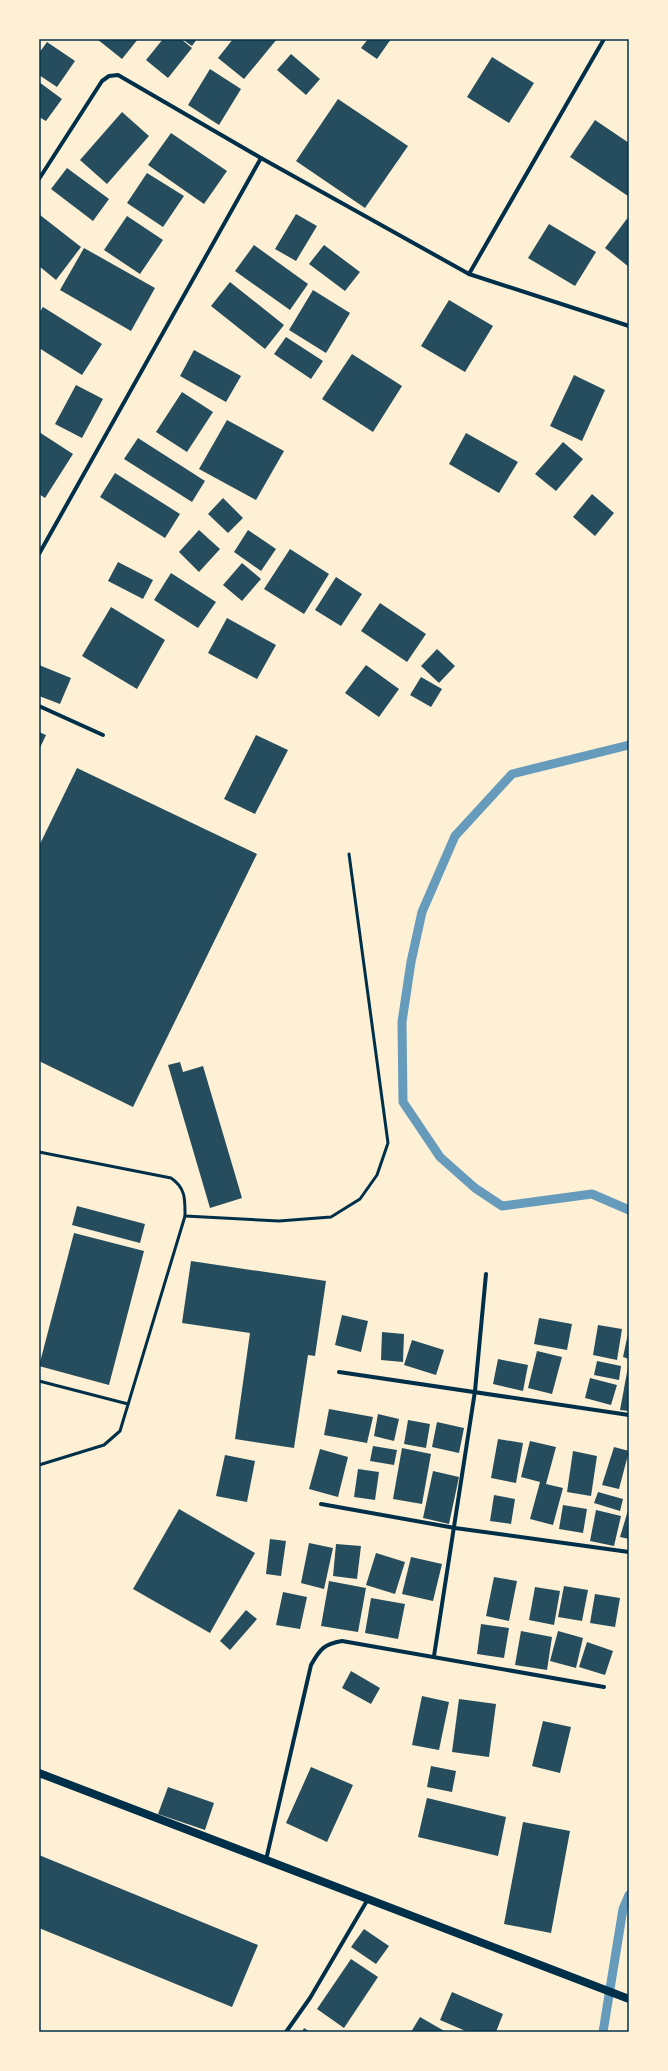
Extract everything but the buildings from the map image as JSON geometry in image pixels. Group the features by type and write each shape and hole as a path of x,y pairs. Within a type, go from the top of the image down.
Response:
{"main road":[{"path":"39,1773 629,1999"}],"street":[{"path":"469,274 604,39"},
{"path":"39,179 102,81 114,75 127,79 261,158 469,274 629,326"},
{"path":"39,554 261,158"},
{"path":"39,706 103,735"},
{"path":"434,1656 475,1391 486,1274"},
{"path":"339,1372 629,1415"},
{"path":"320,1504 455,1528 629,1552"},
{"path":"266,1860 311,1665 317,1654 328,1643 342,1640 604,1687"},
{"path":"286,2032 310,1998 368,1899"}],"lane":[{"path":"185,1216 279,1221 331,1217 360,1199 378,1176 388,1144 349,854"},
{"path":"39,1152 171,1178 178,1182 184,1195 185,1216 120,1431 104,1445 39,1465"},
{"path":"39,1380 128,1404"}],"waterway":[{"path":"629,745 512,774 455,836 422,912 411,962 402,1022 403,1102 440,1157 475,1188 502,1206 592,1194 629,1210"},
{"path":"603,2032 623,1909 629,1895"}]}
